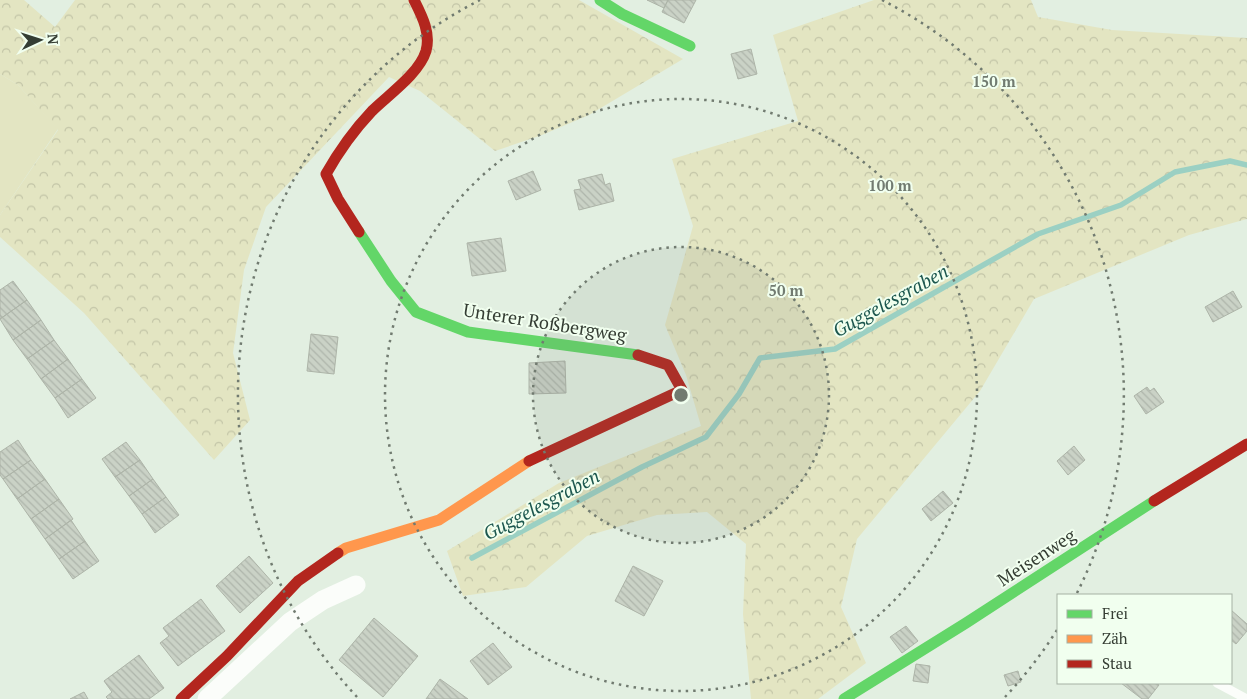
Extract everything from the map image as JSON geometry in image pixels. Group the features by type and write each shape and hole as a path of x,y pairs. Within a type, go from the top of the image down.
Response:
{"street":[{"name":"Unterer Roßbergweg","path":"182,699 228,656 298,581 346,548 439,520 534,458 682,390 668,365 633,353 468,332 433,319 416,312 391,281 338,199 326,174 337,153 371,112 412,75 420,64 429,37 414,0"},
{"path":"600,0 622,14 690,46"},
{"name":"Meisenweg","path":"844,699 966,623 1189,478 1247,444"},
{"path":"207,699 290,622 323,600 356,585"}],"lane":[{"path":"1219,684 1247,698"}],"green space":[{"path":"0,0 24,0 55,27 75,0 579,0 683,59 589,115 542,135 495,151 420,91 389,77 266,207 244,270 233,353 250,420 214,460 84,313 0,237 0,215 58,130 18,85 0,74"},
{"path":"874,0 1031,0 1038,17 1112,30 1247,38 1247,219 1189,235 1034,299 980,391 857,539 841,607 866,663 818,699 751,699 743,614 746,544 707,512 657,515 587,536 526,587 463,596 447,551 559,483 701,426 686,375 665,325 693,226 672,159 798,121 773,35"},
{"path":"0,74 18,85 58,129 0,215"}],"building":[{"path":"647,0 668,0 664,8"},
{"path":"668,0 696,0 684,23 662,12"},
{"path":"751,49 757,74 738,79 731,54"},
{"path":"533,171 541,190 516,200 508,181"},
{"path":"602,174 605,185 610,183 614,201 579,210 574,190 581,189 578,180"},
{"path":"501,238 506,271 472,276 467,243"},
{"path":"13,281 27,300 0,319 0,290"},
{"path":"1233,291 1242,307 1213,322 1205,307"},
{"path":"27,300 41,320 13,340 0,319"},
{"path":"41,320 54,340 27,359 13,340"},
{"path":"311,334 338,337 334,374 307,371"},
{"path":"54,340 68,359 41,379 27,359"},
{"path":"68,359 82,379 55,398 41,379"},
{"path":"565,361 566,393 529,394 529,363"},
{"path":"82,379 96,398 68,418 55,398"},
{"path":"1147,387 1150,391 1154,388 1164,402 1146,414 1134,396"},
{"path":"18,440 31,460 3,479 0,475 0,452"},
{"path":"126,442 140,460 115,477 102,459"},
{"path":"1074,446 1085,460 1068,475 1057,461"},
{"path":"31,460 45,479 17,499 3,479"},
{"path":"140,460 153,479 129,496 115,477"},
{"path":"45,479 59,499 31,519 17,499"},
{"path":"153,479 166,497 142,514 129,496"},
{"path":"943,491 953,503 931,521 922,509"},
{"path":"166,497 179,515 155,533 142,514"},
{"path":"59,499 73,519 45,539 31,519"},
{"path":"71,520 85,541 59,559 45,539"},
{"path":"85,541 99,561 73,579 59,559"},
{"path":"249,556 273,583 240,613 216,586"},
{"path":"633,566 663,581 644,616 615,601"},
{"path":"201,599 225,631 178,666 160,643 169,636 163,628"},
{"path":"1232,611 1247,624 1247,631 1236,644 1232,641"},
{"path":"374,618 418,656 383,697 339,660"},
{"path":"906,626 918,641 902,653 890,637"},
{"path":"493,643 512,667 488,685 470,661"},
{"path":"139,655 164,688 149,699 108,699 106,697 112,692 104,681"},
{"path":"916,664 930,666 928,683 913,681"},
{"path":"1018,671 1021,682 1008,686 1004,675"},
{"path":"440,679 468,699 426,699"},
{"path":"1122,684 1159,685 1148,699 1142,699"},
{"path":"84,692 88,699 70,699"}],"waterway":[{"name":"Guggelesgraben","path":"472,558 642,467 706,437 739,394 760,358 835,349 1038,234 1121,205 1175,172 1230,161 1247,165"}],"traffic: fast":[{"path":"600,0 622,14 690,46"},
{"path":"359,232 391,281 416,312 468,332 638,355"},
{"path":"844,699 966,623 1154,501"}],"traffic: slow":[{"path":"338,553 346,548 439,520 529,461"}],"traffic: jam":[{"path":"359,232 338,199 326,174 359,126 372,111 410,76 422,60 426,51 427,31 414,0"},
{"path":"529,461 682,390 668,365 638,355"},
{"path":"1154,501 1247,444"},
{"path":"181,699 227,656 298,581 338,553"}]}
